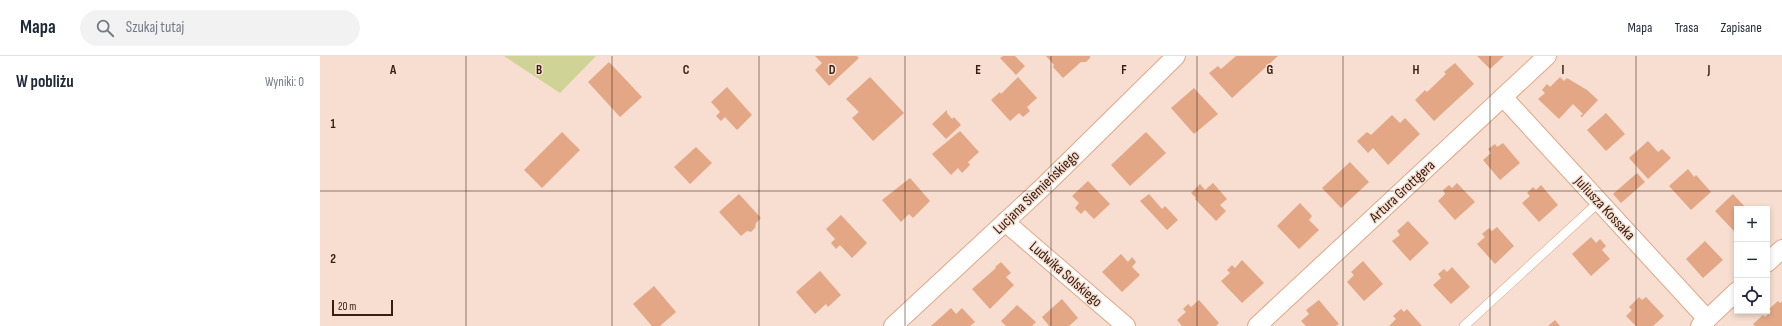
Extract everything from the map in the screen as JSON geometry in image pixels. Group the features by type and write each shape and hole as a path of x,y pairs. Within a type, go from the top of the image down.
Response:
{"street":[{"name":"Lucjana Siemieńskiego","path":"893,326 1005,222 1176,56"},
{"name":"Artura Grottgera","path":"1257,326 1547,56"},
{"name":"Juliusza Kossaka","path":"1503,97 1599,202 1703,323"},
{"name":"Ludwika Solskiego","path":"1005,222 1126,326"},
{"path":"1770,260 1782,249"},
{"path":"1703,323 1734,294"}],"lane":[{"path":"1464,326 1599,202"}],"green space":[{"path":"504,56 596,56 560,93"}],"building":[{"path":"815,56 857,56 859,58 829,86 815,70 822,63"},
{"path":"1003,56 1015,56 1025,66 1016,75 1000,58"},
{"path":"1046,56 1090,56 1090,58 1086,62 1081,62 1063,78"},
{"path":"1236,56 1278,56 1232,98 1209,73 1218,66 1221,69"},
{"path":"1477,56 1504,56 1490,69"},
{"path":"609,62 642,97 620,117 588,82"},
{"path":"1455,63 1474,84 1434,121 1415,100 1425,90 1427,92 1446,74 1444,72"},
{"path":"870,77 904,113 873,141 852,118 859,112 846,99"},
{"path":"1018,77 1037,98 1027,107 1030,111 1023,117 1019,113 1010,121 991,100 1000,92 1001,94"},
{"path":"1560,77 1564,81 1567,78 1587,90 1598,100 1582,117 1580,116 1583,114 1573,104 1559,119 1538,99 1545,93 1542,90 1547,84 1550,87"},
{"path":"727,87 752,115 737,130 725,117 721,121 716,116 720,112 711,102"},
{"path":"1194,88 1218,114 1194,134 1171,108"},
{"path":"947,110 947,113 952,119 954,117 961,125 946,139 932,124"},
{"path":"1606,113 1625,134 1606,151 1587,130"},
{"path":"1392,115 1400,123 1405,118 1420,134 1388,165 1373,148 1368,153 1357,141 1367,132 1371,135"},
{"path":"960,131 979,152 968,162 970,165 962,173 958,168 951,175 932,154"},
{"path":"562,132 580,150 542,188 524,170"},
{"path":"1146,132 1166,153 1130,186 1111,165"},
{"path":"1648,141 1658,152 1662,149 1671,158 1648,179 1629,158"},
{"path":"1503,143 1520,163 1500,180 1483,160 1491,153 1488,149 1495,144 1497,147"},
{"path":"696,147 712,163 690,184 674,167"},
{"path":"1350,162 1369,182 1341,208 1322,188"},
{"path":"1688,169 1694,177 1696,175 1711,192 1691,210 1669,186"},
{"path":"1637,173 1645,182 1621,203 1613,194"},
{"path":"910,178 930,201 913,218 909,214 901,222 882,200"},
{"path":"1088,181 1110,204 1094,219 1085,210 1081,214 1075,208 1079,203 1072,196"},
{"path":"1213,183 1227,199 1220,205 1226,211 1216,221 1191,193 1200,184 1205,190"},
{"path":"1457,183 1475,202 1455,220 1438,201 1445,194 1443,190 1449,185 1452,188"},
{"path":"1541,185 1558,205 1539,222 1522,203 1530,196 1527,193 1533,187 1536,190"},
{"path":"739,194 761,218 751,232 747,231 741,236 719,212"},
{"path":"1149,194 1162,209 1165,206 1178,220 1167,230 1140,201"},
{"path":"1733,194 1744,206 1734,206 1734,231 1715,211"},
{"path":"1300,203 1312,216 1309,220 1319,230 1299,249 1277,226"},
{"path":"841,215 867,243 852,258 840,245 836,249 831,243 835,239 826,229"},
{"path":"1408,221 1429,243 1410,261 1392,241 1400,235 1397,231"},
{"path":"1497,227 1514,246 1495,264 1477,244 1485,237 1482,234 1489,228 1492,231"},
{"path":"1591,237 1596,243 1600,239 1606,246 1602,250 1610,259 1591,276 1572,254"},
{"path":"1705,241 1723,260 1703,278 1686,259"},
{"path":"1121,254 1128,262 1132,257 1136,262 1132,267 1140,275 1122,292 1102,272"},
{"path":"1242,260 1264,283 1242,303 1221,281 1230,273 1227,270 1232,265 1235,268"},
{"path":"1363,261 1383,284 1364,301 1347,282 1354,275 1351,272"},
{"path":"1001,262 1011,273 1006,277 1014,285 990,309 972,289"},
{"path":"1452,267 1470,287 1451,304 1433,285 1441,278 1438,274 1444,269 1447,272"},
{"path":"820,271 841,295 828,307 826,304 815,314 796,292"},
{"path":"654,286 676,312 660,326 652,326 633,304"},
{"path":"1639,297 1642,300 1646,297 1664,316 1653,326 1636,326 1626,316 1632,310 1629,307"},
{"path":"1062,299 1078,318 1069,326 1049,326 1042,317"},
{"path":"1199,300 1219,323 1216,326 1182,326 1177,320 1186,312 1183,309 1188,304 1191,307"},
{"path":"1319,300 1339,324 1336,326 1306,326 1301,321 1309,314 1306,310"},
{"path":"1778,301 1780,303 1782,301 1782,326 1755,326 1753,324 1763,315 1765,317 1770,314 1770,308"},
{"path":"1017,305 1036,322 1032,326 1006,326 1001,321"},
{"path":"951,308 956,314 962,308 975,322 970,326 931,326"},
{"path":"1401,309 1404,312 1407,309 1422,326 1389,326 1396,319 1393,316"},
{"path":"1555,320 1560,326 1548,326"}]}
